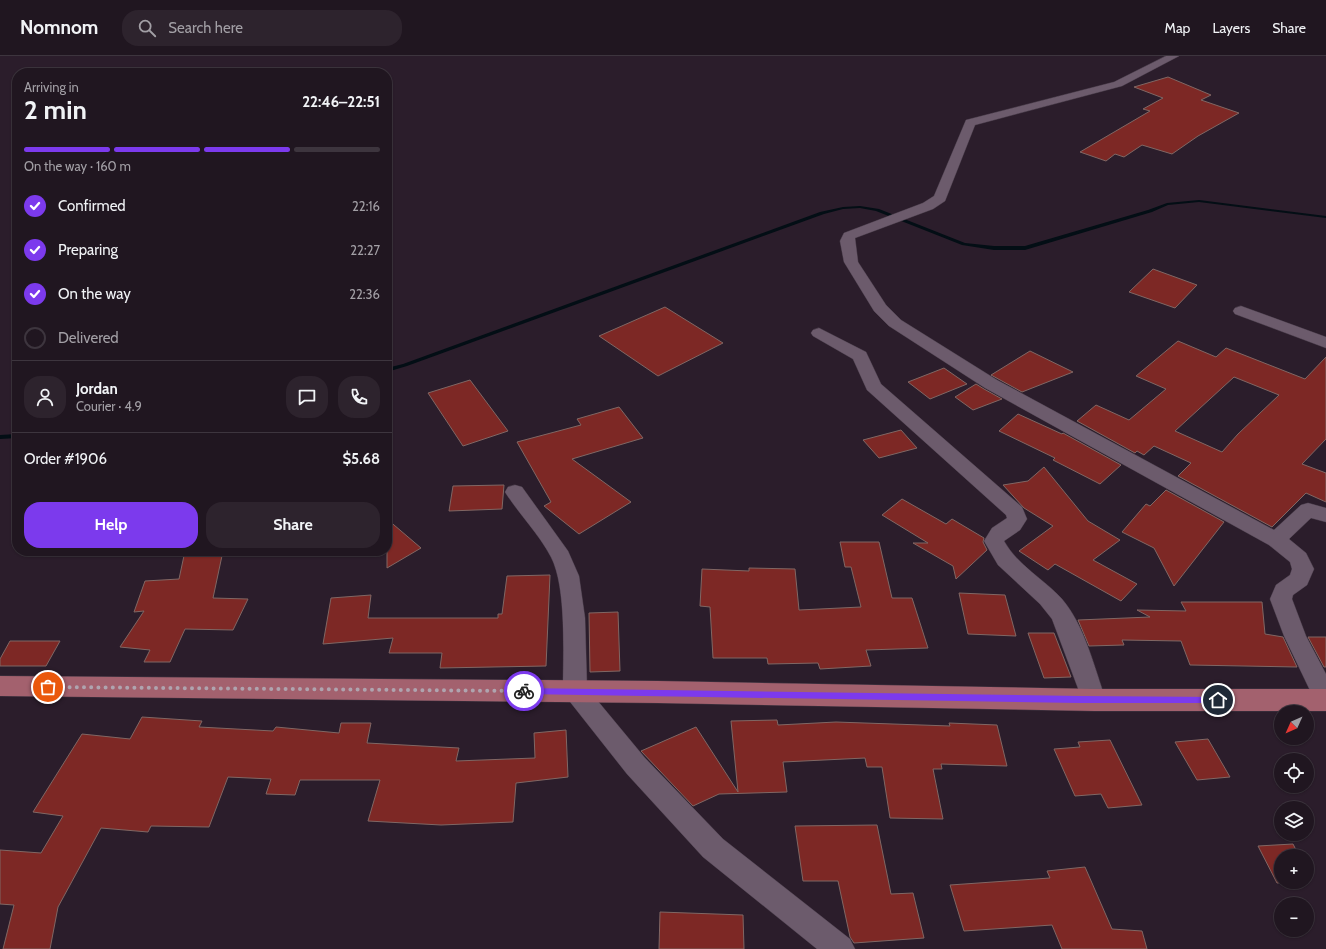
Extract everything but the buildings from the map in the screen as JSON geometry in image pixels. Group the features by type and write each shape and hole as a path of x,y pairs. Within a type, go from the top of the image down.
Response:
{"main road":[{"path":"0,686 575,691 1094,700 1326,699"}],"street":[{"path":"1174,56 1118,84 970,124 940,198 928,206 856,232 850,236 847,241 851,262 880,308 895,323 915,338 991,384 1276,540 1298,558 1303,569 1299,579 1284,591 1281,599 1295,636 1326,699"},
{"path":"1241,311 1326,343"},
{"path":"819,333 860,356 873,386 1015,512 1017,518 1016,522 999,532 994,541 997,549 1010,564 1055,607 1065,623 1094,700"},
{"path":"515,492 561,556 568,576 574,618 575,691 636,766 713,848 840,949"},
{"path":"1276,540 1303,513 1308,510 1326,515"}],"waterway":[{"path":"392,369 822,213 843,208 860,207 877,210 964,244 994,248 1025,248 1150,211 1167,204 1199,201 1326,217"},
{"path":"0,437 12,436"}],"way so far":[{"path":"48,687 524,691"}],"route":[{"path":"524,691 673,692 1079,700 1218,700"}]}
